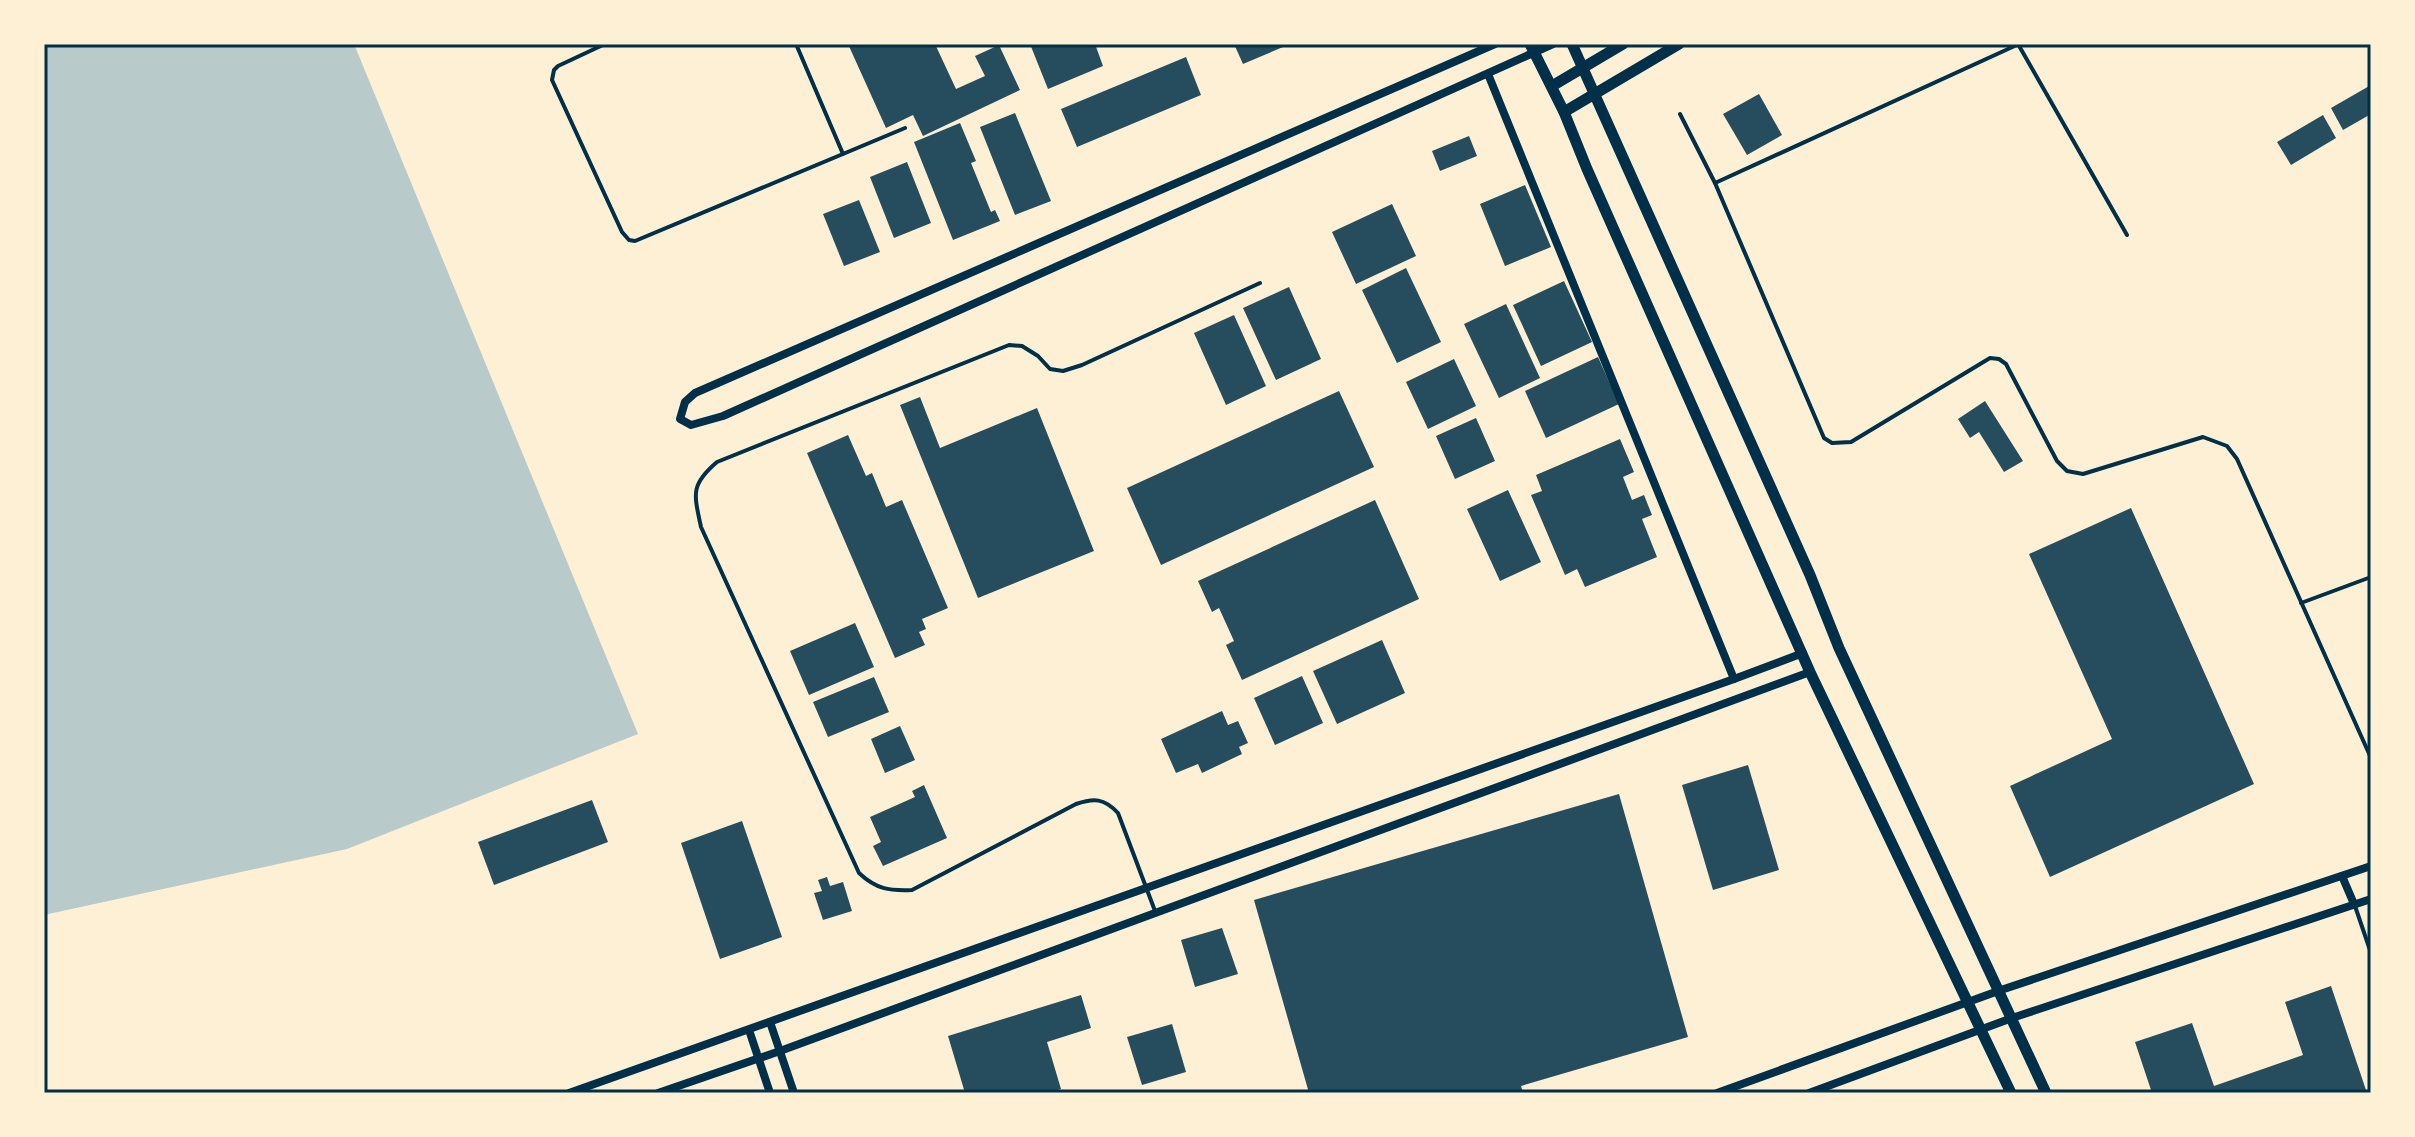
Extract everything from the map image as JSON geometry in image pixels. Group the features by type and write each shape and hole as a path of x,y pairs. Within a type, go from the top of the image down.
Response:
{"street":[{"path":"1495,44 695,393 685,402 680,419 691,425 723,416 1488,74 1532,49 1553,44"},
{"path":"1572,44 1846,662 1976,944 2001,990 2046,1093"},
{"path":"1552,86 1623,44"},
{"path":"1564,112 1679,44"},
{"path":"1532,49 1564,112 1810,672 2011,1093"},
{"path":"1488,74 1734,679"},
{"path":"569,1093 1803,653"},
{"path":"658,1093 780,1051 1810,672"},
{"path":"1717,1093 2001,990 2371,866"},
{"path":"2342,876 2354,904"},
{"path":"1809,1093 2012,1018 2371,899"},
{"path":"770,1022 794,1093"},
{"path":"749,1030 770,1093"}],"lane":[{"path":"605,44 558,66 552,80 622,232 629,240 635,241 905,128"},
{"path":"796,44 843,154"},
{"path":"1715,183 2018,44 2127,235"},
{"path":"1680,114 1715,183 1824,438 1832,443 1851,442 1982,361 1999,359 2012,373 2057,461 2067,471 2083,474 2203,437 2227,446 2237,459 2371,758"},
{"path":"1156,912 1118,813 1108,802 1092,799 1076,804 912,890 889,891 871,885 859,873 714,556 701,527 694,494 700,476 717,462 1009,345 1022,346 1038,356 1050,369 1063,371 1260,283"},
{"path":"2301,603 2371,577"},
{"path":"2354,904 2369,938 2371,953"}],"shaded area":[{"path":"44,44 354,44 638,734 347,849 44,915"}],"building":[{"path":"848,44 935,44 956,89 985,76 975,56 999,45 1020,90 923,136 913,115 886,128"},
{"path":"1030,44 1095,44 1103,66 1048,89"},
{"path":"1234,44 1290,44 1243,64"},
{"path":"1186,57 1201,95 1077,147 1061,109"},
{"path":"2371,85 2371,114 2343,130 2331,108"},
{"path":"1759,94 1782,135 1747,155 1723,114"},
{"path":"1015,113 1051,201 1015,215 980,127"},
{"path":"2323,115 2336,138 2291,165 2277,142"},
{"path":"960,123 976,161 971,163 991,212 995,210 1000,221 953,240 914,142"},
{"path":"1469,136 1477,156 1440,171 1432,151"},
{"path":"907,162 931,223 894,238 870,177"},
{"path":"1525,185 1551,247 1505,266 1480,204"},
{"path":"859,200 880,252 844,266 823,214"},
{"path":"1392,204 1416,256 1356,284 1332,232"},
{"path":"1406,268 1441,342 1397,363 1362,290"},
{"path":"1564,281 1592,342 1541,366 1513,305"},
{"path":"1289,287 1321,359 1276,380 1243,308"},
{"path":"1506,304 1540,378 1499,398 1464,324"},
{"path":"1234,315 1266,386 1226,405 1194,333"},
{"path":"1598,357 1619,404 1546,438 1525,391"},
{"path":"1454,359 1476,406 1428,429 1406,382"},
{"path":"1339,391 1374,467 1161,565 1127,488"},
{"path":"920,397 940,448 1037,408 1094,551 978,598 900,405"},
{"path":"1985,401 2023,461 2004,472 1979,432 1970,438 1958,419"},
{"path":"1476,418 1495,461 1455,479 1436,436"},
{"path":"848,435 866,476 872,473 886,507 902,500 948,608 922,619 926,629 919,632 925,645 895,658 807,453"},
{"path":"1620,439 1634,472 1623,477 1632,500 1644,495 1652,515 1642,519 1657,557 1585,587 1577,569 1565,575 1531,495 1542,491 1536,475"},
{"path":"1508,490 1541,562 1500,581 1467,509"},
{"path":"1375,500 1419,599 1242,680 1226,645 1234,641 1219,608 1212,612 1198,581"},
{"path":"2131,508 2254,784 2050,877 2010,786 2112,739 2029,554"},
{"path":"855,623 874,667 809,695 790,651"},
{"path":"1382,640 1405,693 1337,724 1313,671"},
{"path":"1302,676 1323,723 1275,745 1254,698"},
{"path":"874,677 889,712 828,737 813,702"},
{"path":"1222,711 1228,725 1238,721 1248,743 1239,747 1242,754 1202,773 1198,764 1176,773 1161,739"},
{"path":"900,726 915,760 885,773 871,739"},
{"path":"1748,765 1779,870 1713,890 1682,785"},
{"path":"924,785 947,838 883,866 873,846 881,842 870,817 915,797 912,791"},
{"path":"1619,794 1688,1037 1521,1086 1523,1093 1309,1093 1254,900"},
{"path":"592,800 608,842 494,885 478,842"},
{"path":"742,821 782,937 720,959 681,843"},
{"path":"827,877 830,886 843,882 852,911 823,920 814,893 822,891 818,880"},
{"path":"1222,928 1238,974 1195,987 1181,940"},
{"path":"2331,986 2367,1093 2152,1093 2135,1042 2192,1023 2214,1086 2303,1055 2285,1002"},
{"path":"1081,995 1091,1028 1047,1042 1061,1089 1048,1093 965,1093 948,1036"},
{"path":"1172,1024 1186,1072 1142,1085 1127,1037"}]}
